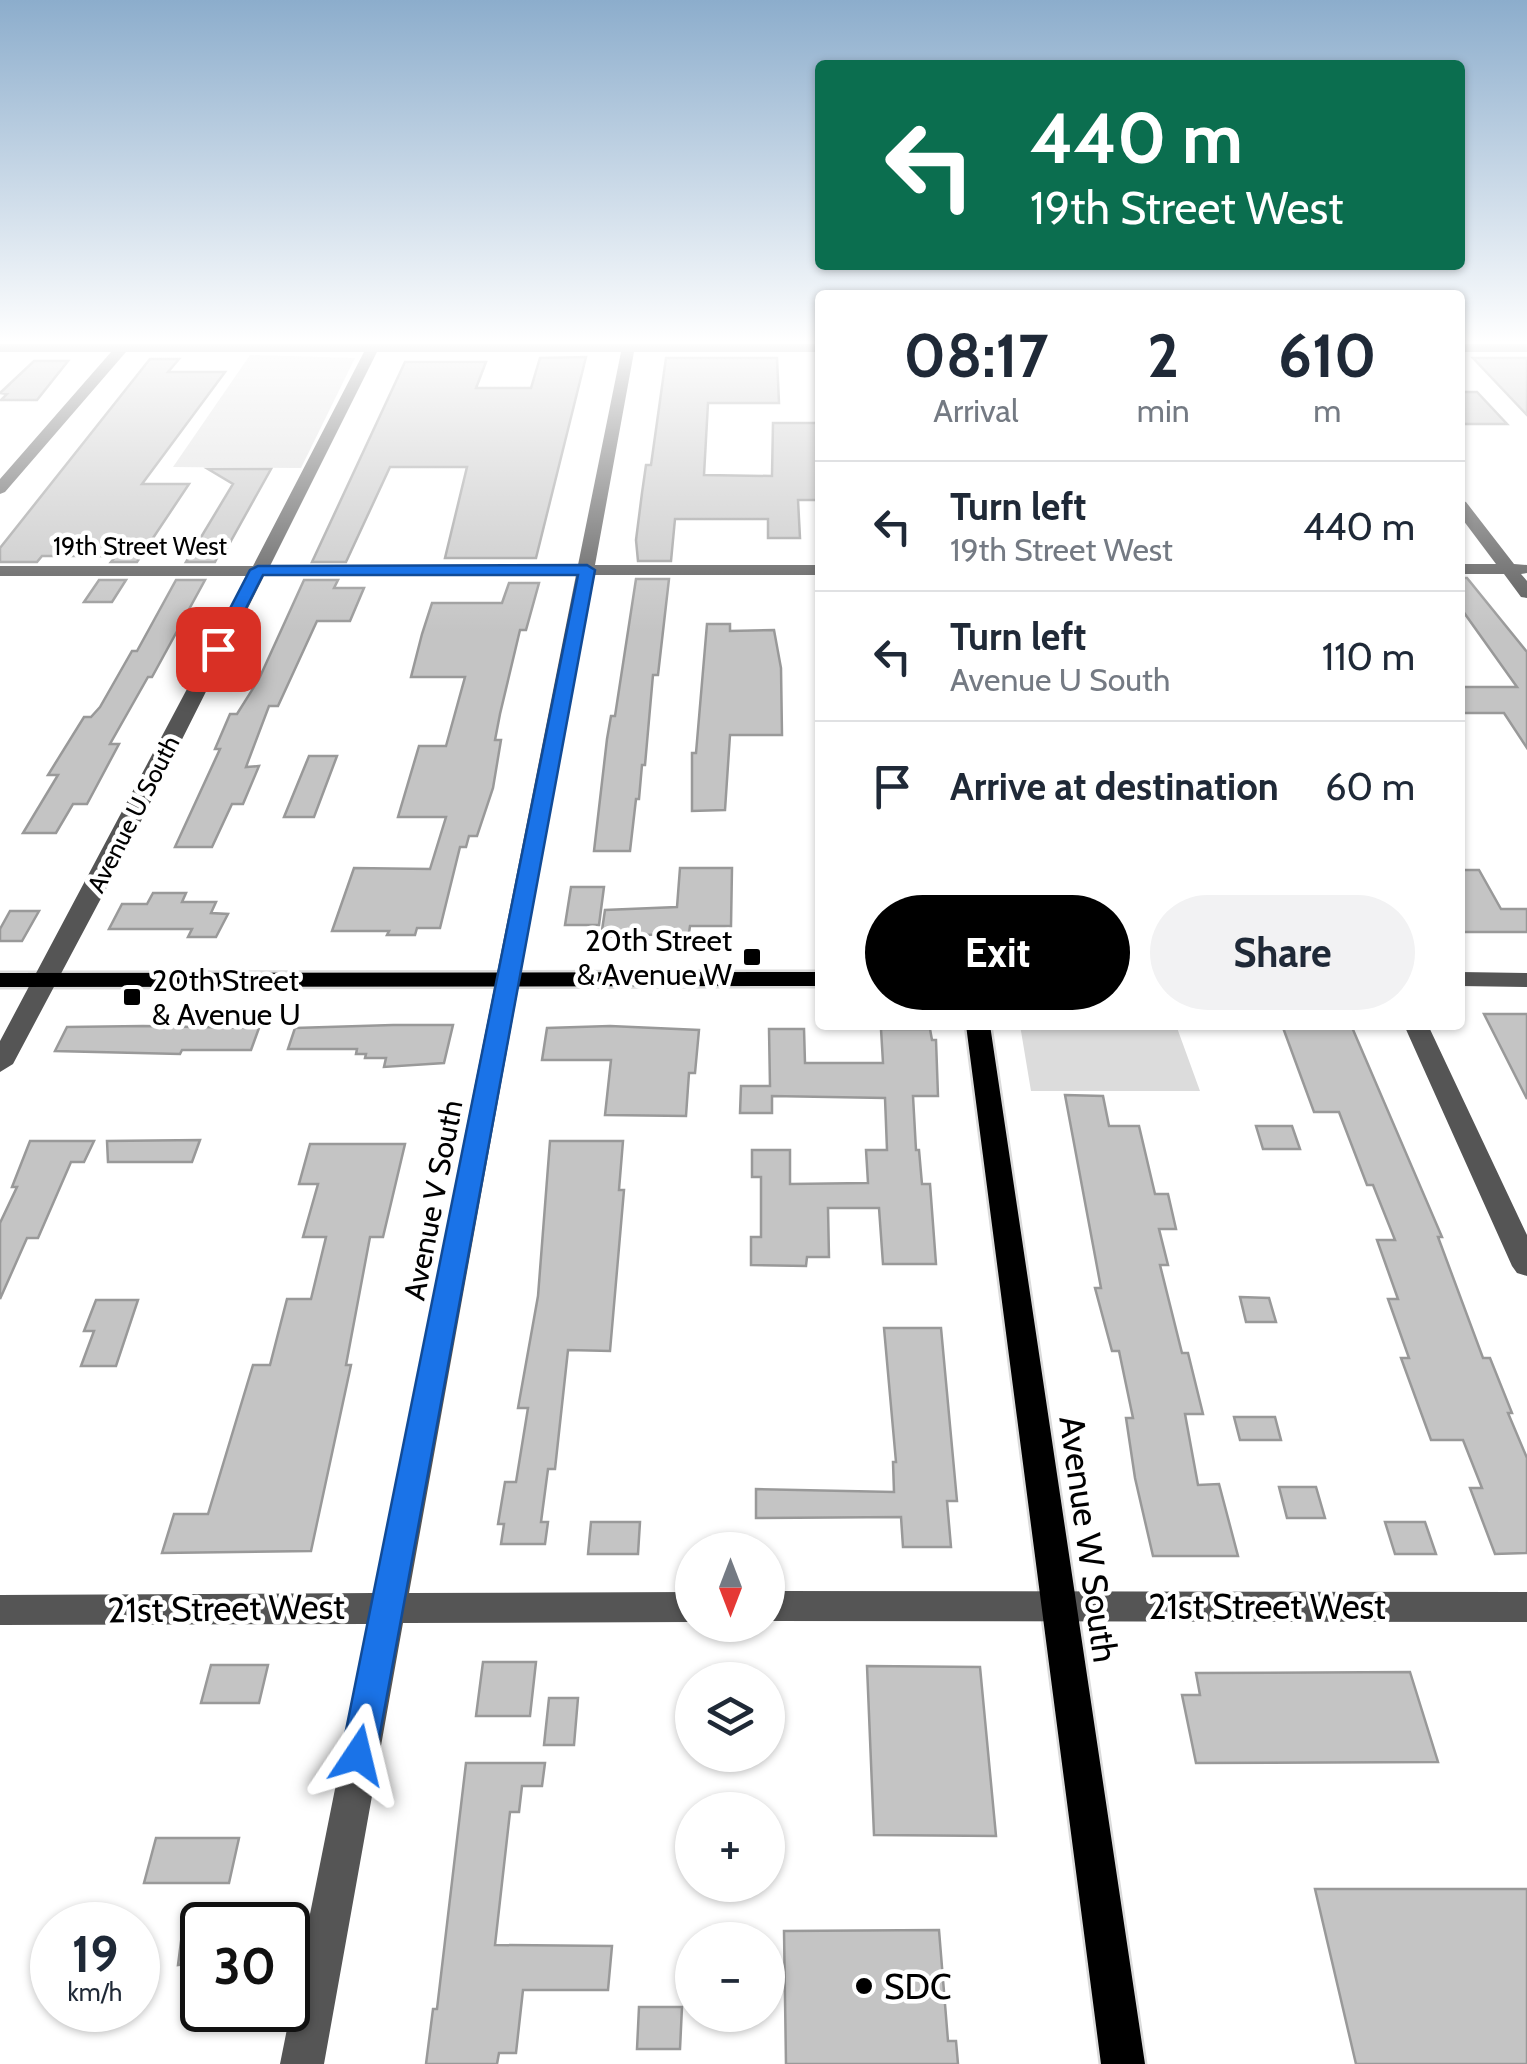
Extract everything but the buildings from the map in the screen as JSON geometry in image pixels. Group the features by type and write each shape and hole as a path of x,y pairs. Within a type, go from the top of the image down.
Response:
{"main road":[{"path":"0,980 815,979"},
{"name":"Avenue W South","path":"979,1030 1123,2064"}],"street":[{"path":"0,489 43,439"},
{"name":"Avenue U South","path":"0,1064 325,439"},
{"name":"Avenue V South","path":"302,2064 611,439"},
{"path":"1465,511 1518,569 1527,593"},
{"path":"1465,569 1518,569"},
{"name":"19th Street West","path":"0,571 815,570"},
{"path":"1465,979 1527,980"},
{"path":"1418,1030 1527,1266"},
{"name":"21st Street West","path":"785,1606 1527,1607"},
{"name":"21st Street West","path":"0,1610 675,1607"}],"shaded area":[{"path":"192,439 315,439 301,468 173,467"},
{"path":"1021,1030 1178,1030 1200,1091 1031,1091"}],"place":[{"name":"20th Street & Avenue W","path":"752,957"},
{"name":"20th Street & Avenue U","path":"132,997"},
{"name":"SDC","path":"864,1986"}],"route":[{"path":"218,649 258,570 587,570 358,1755"}]}
